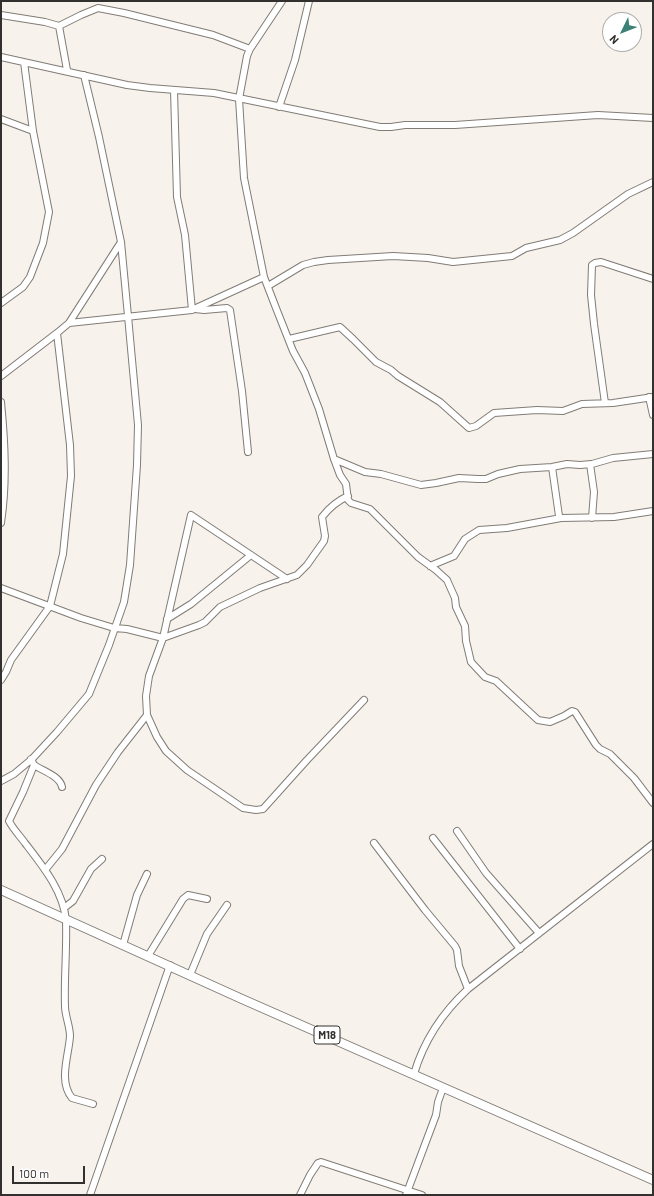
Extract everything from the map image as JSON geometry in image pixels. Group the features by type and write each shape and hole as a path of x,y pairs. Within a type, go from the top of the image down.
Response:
{"main road":[{"name":"M18","path":"1,890 443,1088 653,1180"}],"street":[{"path":"282,1 250,48 247,56 239,99 244,178 264,277 319,409 334,459 340,475 346,484 348,500 351,503 370,509 418,557 442,574 450,586 455,598 456,607 465,626 466,641 471,662 478,670 499,684 538,720 550,722 572,711 575,712 596,745 600,749 610,754 634,778 653,803"},
{"path":"279,107 294,60 309,1"},
{"path":"1,15 60,26 98,8 213,35 250,48"},
{"path":"60,26 67,70"},
{"path":"1,57 67,70 137,87 214,93 386,128 405,125 455,124 598,115 653,118"},
{"path":"1,303 23,287 30,277 43,243 49,212 33,131 24,62"},
{"path":"1,781 33,762 89,694 124,602 131,556 138,425 121,242 99,137 84,75"},
{"path":"174,90 177,197 185,234 194,309"},
{"path":"1,119 33,131"},
{"path":"268,286 303,265 314,262 393,256 453,262 512,256 526,248 560,240 573,233 628,194 653,182"},
{"path":"1,376 69,323 121,242"},
{"path":"605,403 593,317 591,295 592,265 595,262 601,262 653,279"},
{"path":"194,309 264,277"},
{"path":"69,323 194,309 204,310 227,308 230,310 242,391 248,452"},
{"path":"289,339 340,328 376,362 440,402 469,428 476,426 494,413 538,410 563,411 582,404 605,403 651,397 653,415"},
{"path":"1,680 11,660 50,606 63,554 71,476 70,445 57,333"},
{"path":"1,402 3,454 3,509 1,523"},
{"path":"334,459 365,472 381,474 421,485 459,478 486,479 498,474 520,469 552,467 567,464 590,464 613,458 653,454"},
{"path":"590,464 594,492 592,518"},
{"path":"552,467 559,516 561,518"},
{"path":"1,588 81,618 114,628 127,629 163,638 199,625 205,622 220,607 260,588 297,574 321,546 325,536 322,517 340,499 348,496"},
{"path":"430,566 454,556 465,539 479,530 507,528 561,518 614,517 653,511"},
{"path":"287,579 191,514 163,638 149,676 146,696 146,715 157,737 166,751 186,770 243,808 256,810 263,809 271,802 306,760 364,700"},
{"path":"167,619 191,604 251,554"},
{"path":"45,870 62,849 96,785 118,752 146,715"},
{"path":"33,762 61,783 62,787"},
{"path":"33,762 24,792 9,821 45,870 59,894 64,908 66,920 65,1006 70,1036 65,1069 67,1090 72,1098 93,1104"},
{"path":"457,831 486,873 539,933"},
{"path":"433,838 520,949"},
{"path":"374,843 425,910 458,950 459,966 468,990"},
{"path":"414,1074 424,1046 433,1030 454,1002 539,933 653,845"},
{"path":"64,908 73,900 91,868 102,858"},
{"path":"123,945 137,895 147,874"},
{"path":"148,956 183,899 188,895 207,900"},
{"path":"190,975 207,934 227,905"},
{"path":"90,1195 170,965"},
{"path":"406,1193 436,1115 438,1102 443,1088"},
{"path":"300,1195 317,1165 321,1162 406,1193 422,1195"}]}
